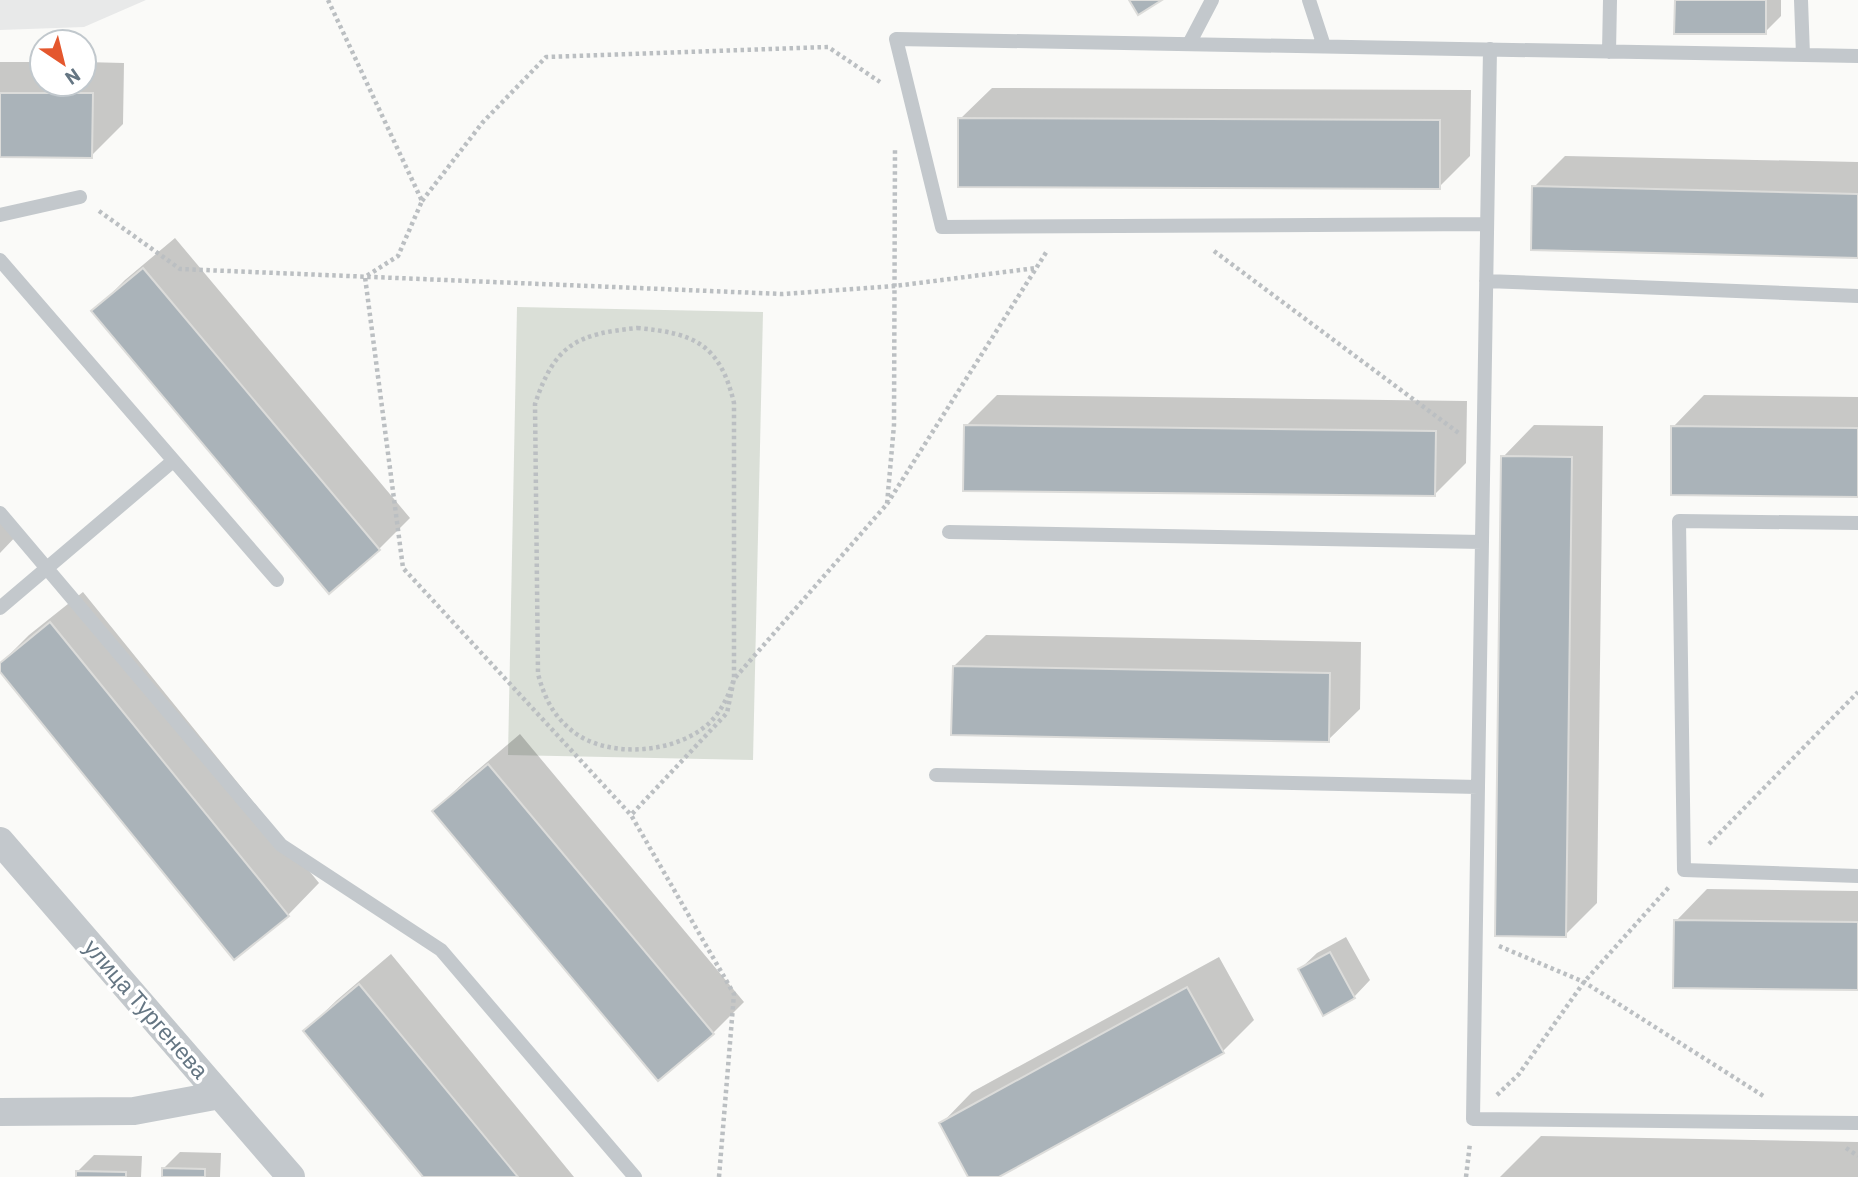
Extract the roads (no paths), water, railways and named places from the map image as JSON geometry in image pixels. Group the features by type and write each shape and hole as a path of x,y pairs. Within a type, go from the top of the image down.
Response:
{"street":[{"name":"улица Тургенева","path":"0,841 291,1177"},
{"path":"0,1112 134,1111 220,1095"}],"lane":[{"path":"1189,44 1212,0"},
{"path":"1309,0 1324,47"},
{"path":"1609,52 1610,0"},
{"path":"1801,0 1803,55"},
{"path":"1487,223 942,227 896,38 1858,56"},
{"path":"1490,49 1473,1119 1858,1123"},
{"path":"0,215 80,197"},
{"path":"0,260 277,580"},
{"path":"1486,281 1858,296"},
{"path":"0,608 173,461"},
{"path":"0,513 281,845 441,950 635,1177"},
{"path":"1858,523 1679,522 1684,870 1858,876"},
{"path":"949,532 1482,542"},
{"path":"936,775 1478,787"}]}
